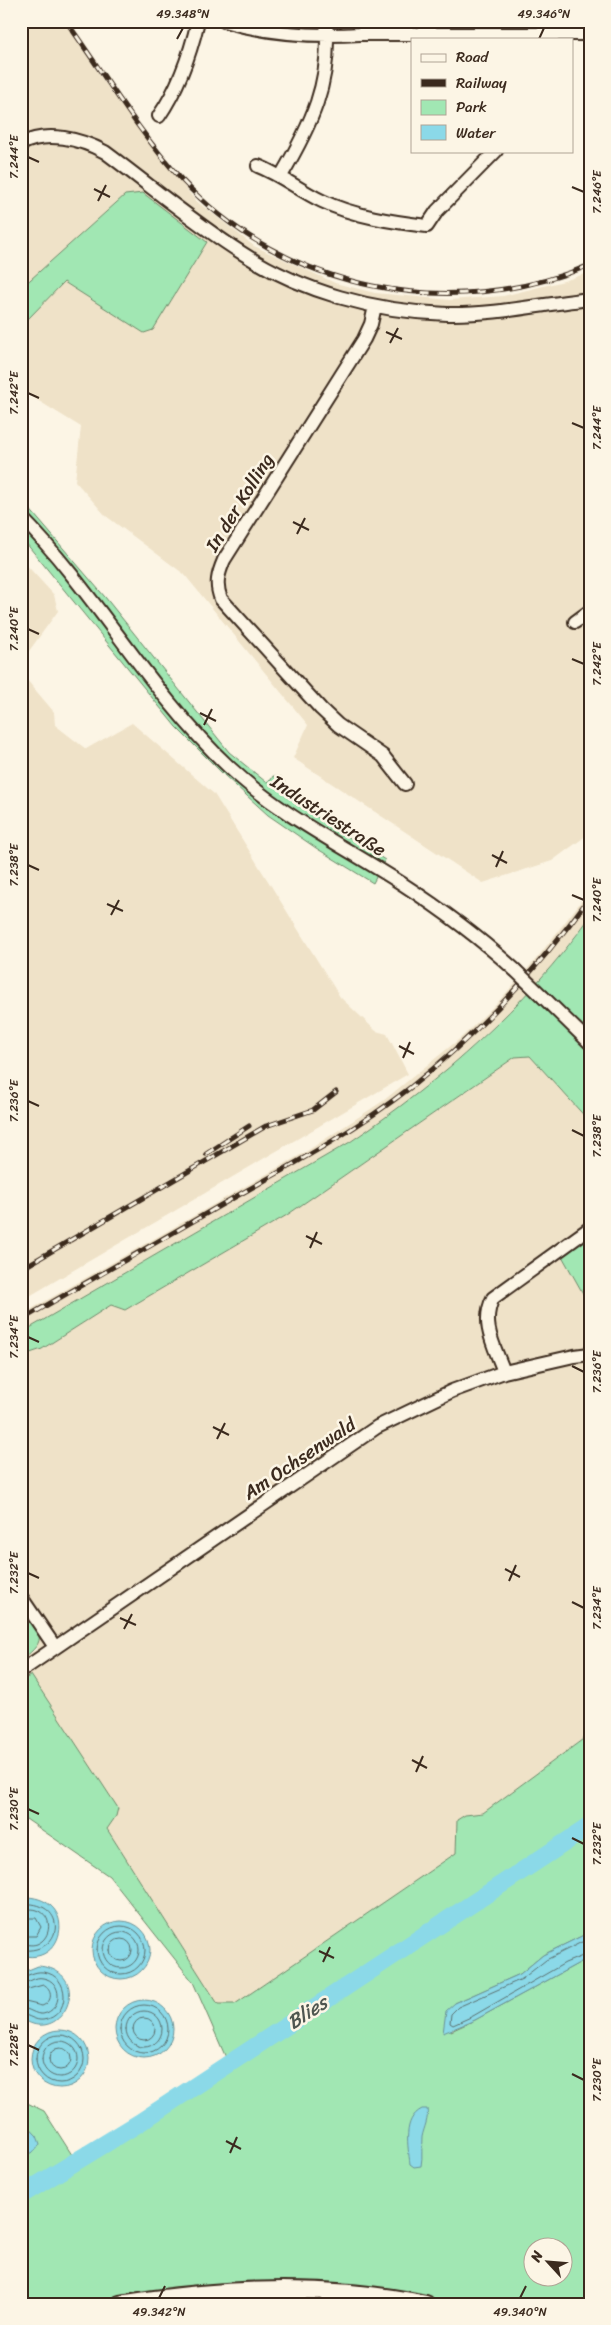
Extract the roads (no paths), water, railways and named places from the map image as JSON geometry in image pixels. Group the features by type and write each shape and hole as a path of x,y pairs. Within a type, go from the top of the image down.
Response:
{"main road":[{"path":"120,2304 203,2292 278,2288 349,2292 426,2304"}],"street":[{"path":"159,116 168,102 188,59 198,21"},
{"path":"224,21 262,30 327,36 512,27 546,36 590,34"},
{"path":"281,176 307,130 316,109 327,60 326,21"},
{"path":"21,144 39,138 56,137 87,143 105,152 244,255 286,278 341,298 375,306 448,314 590,299"},
{"path":"258,166 281,176 309,194 348,211 427,226 437,211 495,152"},
{"name":"In der Kolling","path":"375,306 371,324 364,338 224,560 217,576 217,589 221,599 321,709 338,725 383,756 405,784"},
{"name":"Industriestraße","path":"21,517 41,537 168,700 229,767 300,822 400,882 460,923 515,970 590,1043"},
{"path":"575,622 590,611"},
{"path":"504,1372 487,1326 488,1307 493,1298 590,1228"},
{"name":"Am Ochsenwald","path":"21,1671 378,1427 452,1391 504,1372 590,1354"},
{"path":"21,1597 55,1647"}],"water":[{"path":"28,1897 44,1901 54,1910 59,1921 59,1932 55,1943 47,1952 35,1956 21,1955 21,1899"},
{"path":"115,1921 127,1921 142,1929 150,1944 150,1956 142,1971 127,1979 115,1979 100,1971 92,1956 92,1944 100,1929"},
{"path":"590,1932 590,1957 475,2020 443,2033 446,2011 455,2003 520,1974 543,1955"},
{"path":"38,1966 56,1971 66,1980 69,1992 67,2005 61,2016 50,2024 36,2025 21,2018 21,1973"},
{"path":"138,2000 150,2000 165,2008 173,2023 173,2035 165,2050 150,2058 138,2058 123,2050 115,2035 115,2023 123,2008"},
{"path":"54,2030 66,2030 81,2038 89,2053 89,2065 81,2080 66,2088 54,2088 39,2080 31,2065 31,2053 39,2038"},
{"path":"422,2109 427,2109 427,2120 422,2137 422,2162 421,2166 414,2167 410,2164 408,2149 409,2126 411,2119"},
{"path":"21,2119 37,2136 40,2144 36,2150 21,2158"}],"waterway":[{"name":"Blies","path":"21,2195 139,2123 590,1826"}],"railway":[{"path":"66,21 136,123 182,180 223,218 270,248 320,271 372,286 427,293 482,292 537,283 590,265"},
{"path":"21,1320 298,1161 390,1103 436,1066 484,1022 529,974 590,897"},
{"path":"21,1269 266,1126 313,1110 336,1092"},
{"path":"206,1154 249,1126"}]}
